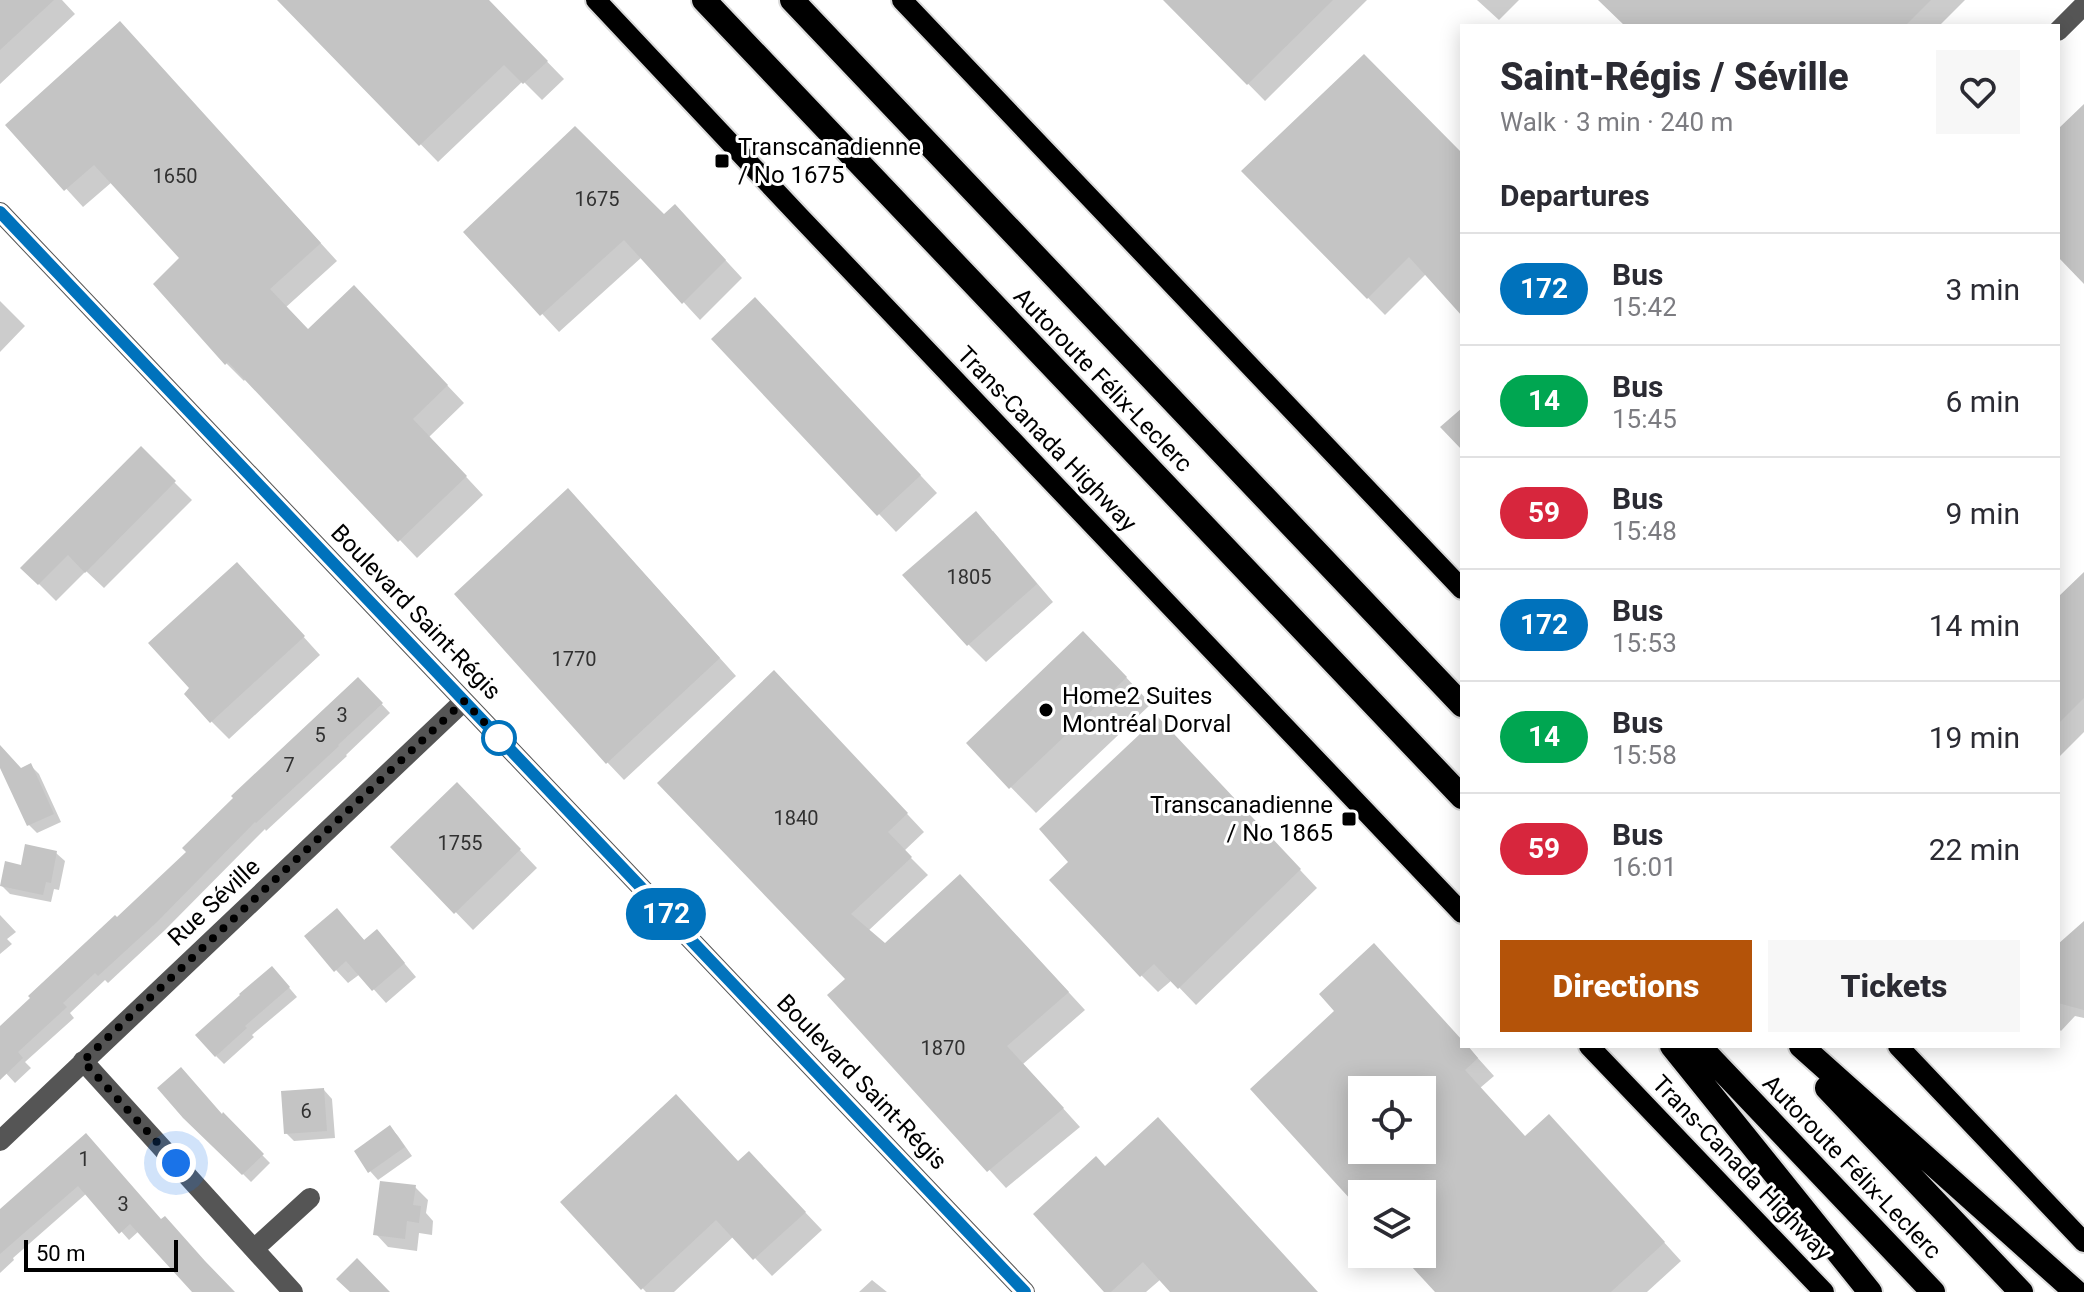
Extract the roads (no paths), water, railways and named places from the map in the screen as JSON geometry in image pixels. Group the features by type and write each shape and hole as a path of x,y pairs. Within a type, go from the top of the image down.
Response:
{"highway":[{"name":"Autoroute Félix-Leclerc","path":"704,0 1460,795"},
{"name":"Autoroute Félix-Leclerc","path":"792,0 1460,703"},
{"path":"1674,1048 1870,1292"},
{"name":"Autoroute Félix-Leclerc","path":"1701,1048 1933,1292"},
{"name":"Autoroute Félix-Leclerc","path":"1789,1048 2021,1292"},
{"path":"1803,1048 2076,1292"}],"main road":[{"name":"Trans-Canada Highway","path":"596,0 1460,911"},
{"path":"902,0 1460,587"},
{"name":"Trans-Canada Highway","path":"1591,1048 1824,1292"},
{"path":"1900,1048 2084,1242"}],"street":[{"path":"2060,29 2084,5"},
{"name":"Boulevard Saint-Régis","path":"0,212 1025,1292"},
{"name":"Rue Séville","path":"0,1141 464,701"},
{"path":"83,1061 293,1292"},
{"path":"254,1249 310,1198"}],"place":[{"name":"Transcanadienne / No 1675","path":"722,161"},
{"name":"Home2 Suites Montréal Dorval","path":"1046,710"},
{"name":"Transcanadienne / No 1865","path":"1349,819"}]}
